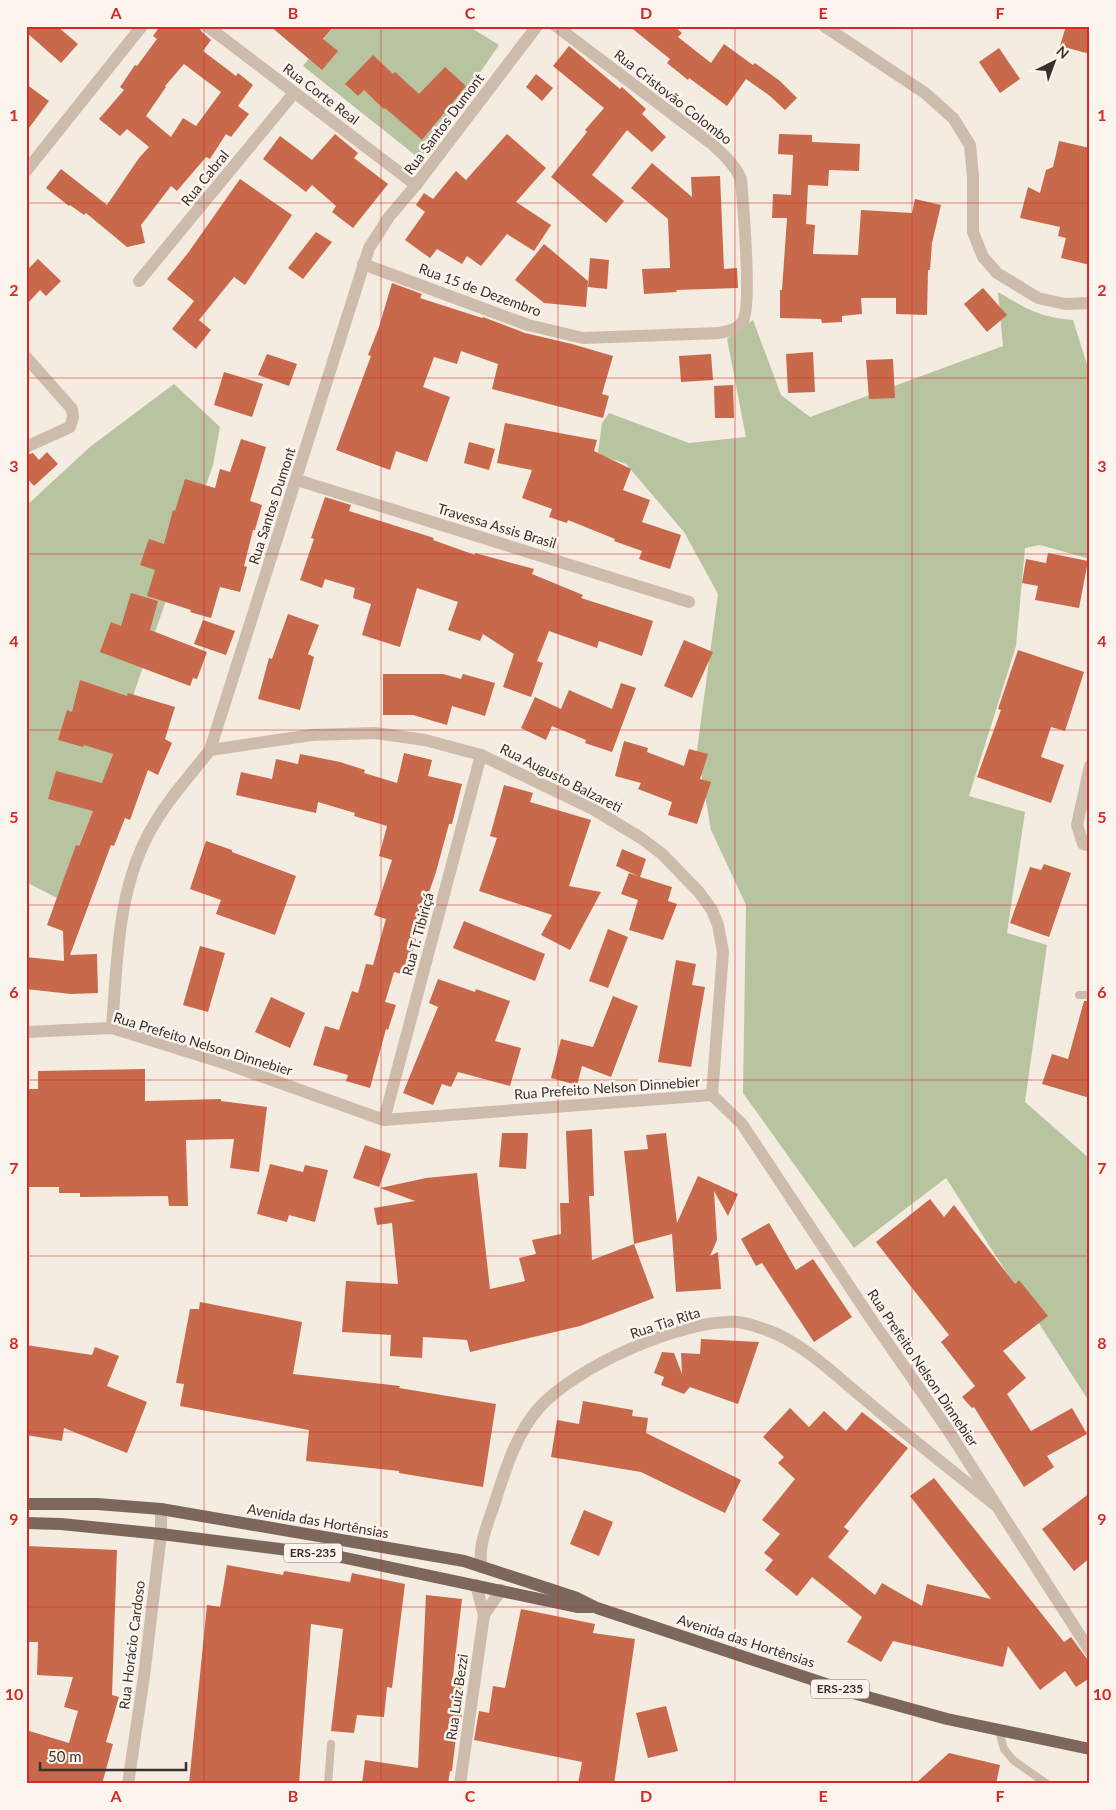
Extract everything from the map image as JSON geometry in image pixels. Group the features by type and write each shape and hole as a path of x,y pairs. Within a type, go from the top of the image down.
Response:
{"main road":[{"name":"Avenida das Hortênsias","path":"26,1504 97,1504 161,1509 464,1561 502,1572 577,1598 597,1608 853,1693 948,1719 1090,1749"},
{"name":"Avenida das Hortênsias","path":"26,1524 61,1524 161,1534 336,1556 577,1607 597,1608"},
{"path":"441,1577 474,1578 479,1574 481,1567"},
{"path":"501,1590 511,1584 552,1593 562,1593"}],"street":[{"path":"26,171 142,26"},
{"name":"Rua Corte Real","path":"207,26 416,185"},
{"name":"Rua Santos Dumont","path":"112,1028 119,934 131,877 146,838 159,817 210,750 297,480 363,264 376,236 389,216 416,185 537,26"},
{"name":"Rua Cristovão Colombo","path":"556,26 712,144 727,156 735,167 741,179 747,294 746,313 738,327"},
{"path":"824,26 925,93 953,118 970,145 973,177 973,232 983,256 997,274 1038,298 1065,304 1090,303"},
{"name":"Rua Cabral","path":"139,281 294,93"},
{"name":"Rua 15 de Dezembro","path":"363,264 528,326 583,338 710,334 738,327"},
{"path":"26,357 72,409 73,417 70,427 26,447"},
{"name":"Travessa Assis Brasil","path":"297,480 689,602"},
{"name":"Rua Augusto Balzareti","path":"210,750 312,735 374,733 425,740 481,755 551,787 619,823 662,854 699,892 712,910 718,925 723,952 712,1095"},
{"name":"Rua T. Tibiriçá","path":"384,1120 481,755"},
{"path":"1086,845 1077,825 1090,766"},
{"name":"Rua Prefeito Nelson Dinnebier","path":"26,1032 112,1028 227,1064 384,1120 712,1095 742,1124 869,1316 946,1427 1090,1651"},
{"name":"Rua Tia Rita","path":"481,1567 481,1545 508,1464 526,1426 537,1411 554,1393 578,1376 616,1356 653,1340 708,1324 739,1322 769,1331 795,1345 996,1505"},
{"name":"Rua Horácio Cardoso","path":"128,1784 144,1676 161,1534 161,1509"},
{"name":"Rua Tia Rita","path":"464,1561 473,1555 481,1545"},
{"name":"Rua Luiz Bezzi","path":"460,1784 484,1615 476,1585"},
{"name":"Rua Luiz Bezzi","path":"484,1615 501,1590"}],"lane":[{"path":"1080,995 1090,995"},
{"path":"999,1731 1004,1749 1013,1760 1047,1784"},
{"path":"328,1784 331,1744"}],"green space":[{"path":"334,26 468,26 499,45 420,159 303,66"},
{"path":"998,292 1042,314 1073,320 1090,374 1090,559 1040,545 1025,548 1016,646 969,796 1025,812 1007,933 1047,945 1025,1102 1090,1159 1090,1403 946,1178 854,1248 743,1093 746,905 711,830 697,750 718,594 684,532 626,464 598,453 602,423 609,413 689,443 746,437 727,339 753,320 781,395 810,417 1003,346"},
{"path":"174,384 220,427 213,465 93,811 57,898 26,882 26,506 90,447"}],"building":[{"path":"26,26 57,26 78,44 61,63 26,32"},
{"path":"160,26 198,26 211,40 203,51 236,76 238,73 253,85 238,106 249,114 231,137 226,134 210,159 206,157 177,191 171,186 141,225 145,243 127,247 86,213 84,215 69,206 46,188 61,169 107,205 139,158 149,147 127,129 120,136 99,119 124,90 120,87 135,65 137,66 157,39 153,36","holes":["184,64 221,92 196,126 183,118 171,137 146,116 165,86"]},
{"path":"270,26 334,26 323,39 338,51 322,70"},
{"path":"629,26 674,26 682,33 678,37 711,63 724,44 753,65 755,63 780,81 797,98 785,110 770,96 746,79 727,106 689,78 688,80 667,63 670,59"},
{"path":"1066,26 1090,30 1090,54 1060,46"},
{"path":"569,46 620,89 622,87 646,109 642,114 666,137 652,152 627,130 592,175 624,201 606,223 551,177 587,132 585,130 604,108 553,66"},
{"path":"999,48 1020,79 1000,93 979,62"},
{"path":"373,55 393,74 395,72 419,94 445,67 466,86 422,140 364,90 358,96 345,84"},
{"path":"536,74 553,88 542,101 526,87"},
{"path":"26,84 49,101 26,132"},
{"path":"335,134 358,153 354,158 388,184 353,228 332,212 336,206 312,185 306,192 263,159 280,136 312,160"},
{"path":"507,134 546,168 516,202 551,225 534,251 507,234 481,266 467,256 462,264 437,249 430,258 405,240 425,212 416,205 424,193 433,199 456,171 466,180"},
{"path":"779,134 812,135 812,142 860,144 859,171 829,170 828,186 808,185 806,224 815,225 813,254 858,255 861,210 912,213 915,199 941,205 932,243 930,270 928,270 927,315 896,314 896,298 861,298 862,314 842,316 842,322 822,323 821,319 780,318 780,290 782,290 787,218 772,218 773,194 791,195 793,155 778,154"},
{"path":"1059,141 1090,148 1090,265 1061,258 1066,238 1058,236 1060,227 1020,218 1028,187 1040,193 1046,170 1053,167"},
{"path":"652,163 692,197 691,177 720,176 724,269 737,268 738,288 676,290 677,292 644,294 642,269 670,268 668,219 631,188"},
{"path":"240,179 292,215 245,285 234,277 199,320 211,330 196,349 172,329 194,301 167,279 188,253"},
{"path":"316,232 332,242 303,279 288,268"},
{"path":"544,244 588,281 586,307 544,303 515,280"},
{"path":"590,258 609,260 607,289 588,287"},
{"path":"38,259 61,281 46,296 40,290 26,305 26,271"},
{"path":"392,283 422,294 420,298 483,317 525,333 613,356 602,394 609,396 603,418 492,389 498,364 461,351 457,364 434,357 423,387 450,397 427,462 396,451 390,470 336,450 371,356 368,355 379,327"},
{"path":"983,288 1007,315 987,332 964,304"},
{"path":"813,352 815,392 788,393 786,354"},
{"path":"267,354 297,364 289,386 258,375"},
{"path":"711,354 713,380 681,382 679,356"},
{"path":"893,359 895,398 869,399 866,360"},
{"path":"224,372 263,384 252,417 214,405"},
{"path":"733,385 734,418 715,418 714,386"},
{"path":"505,423 597,440 594,451 631,469 623,490 650,500 642,522 681,535 670,569 639,559 642,551 614,541 615,539 568,520 567,523 549,517 552,509 522,498 532,470 497,463"},
{"path":"241,439 266,447 250,501 262,505 255,530 253,530 244,566 247,567 240,592 220,587 211,618 147,596 155,570 140,565 149,539 164,544 173,510 175,511 185,479 215,488 220,469 230,472"},
{"path":"469,442 495,449 489,470 464,463"},
{"path":"47,452 58,464 34,486 26,477 26,455 33,453 39,460"},
{"path":"325,497 351,505 349,511 434,538 433,540 475,555 475,553 534,569 532,574 583,595 581,598 653,621 642,656 599,641 597,648 549,631 537,661 543,663 531,697 503,687 514,654 483,634 480,641 448,630 458,602 417,588 400,647 362,635 371,604 353,598 355,588 325,579 322,588 300,580 314,539 311,538"},
{"path":"1048,553 1088,561 1079,608 1035,600 1038,586 1022,583 1026,559 1046,563"},
{"path":"131,593 158,601 150,630 207,652 197,679 193,678 190,686 100,652 111,622 121,626"},
{"path":"288,614 319,625 308,654 314,657 300,710 258,699 269,658 272,659"},
{"path":"203,620 235,631 226,655 194,644"},
{"path":"684,640 713,652 692,698 664,686"},
{"path":"1018,650 1084,672 1065,731 1051,727 1041,757 1064,765 1051,803 977,777 1001,710 998,709"},
{"path":"383,674 443,674 461,679 463,674 495,683 485,716 452,706 447,725 413,715 383,715"},
{"path":"80,680 127,696 128,693 175,707 165,739 172,743 158,775 148,770 130,820 125,818 114,846 111,845 70,955 97,954 98,993 71,994 26,989 26,957 64,961 63,931 47,925 76,845 79,846 93,811 48,799 56,771 102,783 113,754 84,745 83,747 58,740 67,710 72,712"},
{"path":"621,683 636,688 612,752 585,743 586,740 552,726 546,740 521,728 535,697 561,709 569,690 612,709"},
{"path":"624,741 648,748 647,752 684,766 689,749 708,754 700,779 711,782 697,824 668,815 672,802 638,789 641,783 615,776"},
{"path":"404,753 432,760 428,776 462,784 452,824 449,824 436,872 425,904 422,902 410,937 416,939 406,975 394,972 385,1002 396,1005 388,1030 386,1029 370,1088 346,1081 348,1075 313,1065 325,1026 339,1030 352,991 358,993 366,964 373,965 386,919 374,915 392,860 379,856 387,826 354,816 355,813 318,802 316,813 236,795 241,772 272,779 276,759 298,764 300,754 340,762 365,770 364,773 397,783"},
{"path":"504,785 533,793 530,802 591,820 569,886 601,892 570,950 541,935 552,915 479,891 497,838 490,836"},
{"path":"206,841 296,876 275,935 216,914 221,900 190,889"},
{"path":"622,849 646,859 640,877 672,887 668,901 677,904 663,940 629,930 638,900 621,894 629,873 638,876 616,866"},
{"path":"1044,864 1071,873 1049,937 1010,923 1030,867 1041,870"},
{"path":"464,921 545,954 535,981 453,948"},
{"path":"608,929 628,937 608,988 589,981"},
{"path":"200,946 225,953 208,1012 183,1005"},
{"path":"676,960 696,964 692,985 705,987 691,1067 658,1062"},
{"path":"438,979 475,992 476,989 510,1001 495,1041 521,1048 510,1086 458,1072 451,1087 442,1084 433,1105 403,1093 438,1007 429,1003"},
{"path":"613,996 638,1006 611,1077 582,1066 577,1085 551,1078 561,1039 593,1047"},
{"path":"271,997 305,1013 290,1048 255,1032"},
{"path":"1084,1001 1090,1001 1090,1098 1042,1084 1052,1054 1068,1059"},
{"path":"145,1069 145,1101 221,1099 221,1101 267,1107 259,1172 230,1168 234,1139 186,1140 188,1206 169,1206 168,1196 80,1197 80,1193 59,1193 59,1187 26,1187 26,1089 38,1089 38,1071"},
{"path":"592,1129 594,1196 589,1196 592,1260 634,1244 654,1298 580,1326 470,1352 467,1340 423,1337 422,1358 390,1356 391,1335 342,1332 346,1281 398,1284 392,1223 377,1225 374,1208 415,1201 380,1188 426,1178 477,1173 490,1289 525,1281 519,1258 536,1254 532,1240 561,1234 560,1203 569,1203 566,1131"},
{"path":"502,1133 528,1133 526,1169 499,1167"},
{"path":"666,1133 677,1223 698,1176 738,1194 728,1216 714,1191 717,1240 710,1256 718,1252 721,1289 676,1292 672,1234 634,1244 624,1151 648,1149 646,1135"},
{"path":"365,1145 391,1154 379,1187 353,1178"},
{"path":"270,1164 303,1172 305,1165 328,1170 315,1222 289,1215 287,1222 257,1214"},
{"path":"930,1199 944,1217 954,1205 1015,1284 1019,1280 1048,1316 1003,1351 1026,1378 1007,1394 1031,1431 1072,1408 1087,1434 1047,1456 1054,1467 1024,1487 974,1407 972,1408 962,1397 975,1386 941,1342 949,1335 876,1242"},
{"path":"769,1223 796,1270 813,1259 852,1317 814,1342 762,1263 756,1266 741,1239"},
{"path":"200,1302 302,1322 293,1374 400,1386 399,1388 496,1404 483,1487 399,1473 399,1471 306,1461 309,1430 180,1406 184,1384 176,1383 190,1309 199,1309"},
{"path":"701,1339 759,1342 738,1404 690,1387 684,1394 661,1385 664,1377 654,1373 662,1352 674,1353 682,1374 681,1353 700,1354"},
{"path":"26,1345 92,1355 95,1347 119,1356 107,1386 147,1402 127,1453 64,1428 62,1441 26,1435"},
{"path":"583,1401 633,1410 632,1416 648,1418 646,1433 741,1480 725,1513 641,1472 551,1457 557,1420 579,1424"},
{"path":"790,1408 809,1427 824,1411 846,1431 862,1412 908,1448 844,1527 849,1531 828,1557 875,1595 882,1583 922,1606 927,1584 991,1599 910,1496 934,1478 1064,1642 1071,1637 1090,1663 1090,1678 1076,1687 1065,1671 1040,1690 1008,1646 1003,1667 893,1641 881,1662 847,1642 862,1617 812,1577 797,1596 765,1570 773,1560 764,1553 780,1534 762,1520 795,1479 778,1463 784,1457 763,1437"},
{"path":"1090,1493 1090,1558 1074,1571 1042,1529"},
{"path":"584,1510 613,1522 599,1556 570,1544"},
{"path":"26,1546 117,1550 112,1695 119,1697 106,1742 113,1744 102,1784 26,1784 26,1730 69,1743 78,1711 64,1707 73,1677 37,1675 38,1642 26,1642"},
{"path":"227,1565 283,1575 284,1571 350,1582 352,1573 405,1584 392,1688 387,1687 384,1717 357,1715 354,1733 331,1731 343,1629 311,1624 299,1784 189,1784 207,1605 220,1607"},
{"path":"426,1595 462,1599 452,1685 463,1687 460,1708 463,1708 448,1784 362,1784 365,1760 418,1768"},
{"path":"521,1609 595,1624 593,1633 635,1639 614,1784 578,1784 582,1762 474,1740 479,1711 489,1713 493,1686 505,1688"},
{"path":"666,1706 678,1751 648,1758 636,1713"},
{"path":"949,1753 1000,1765 996,1784 915,1784"}]}
